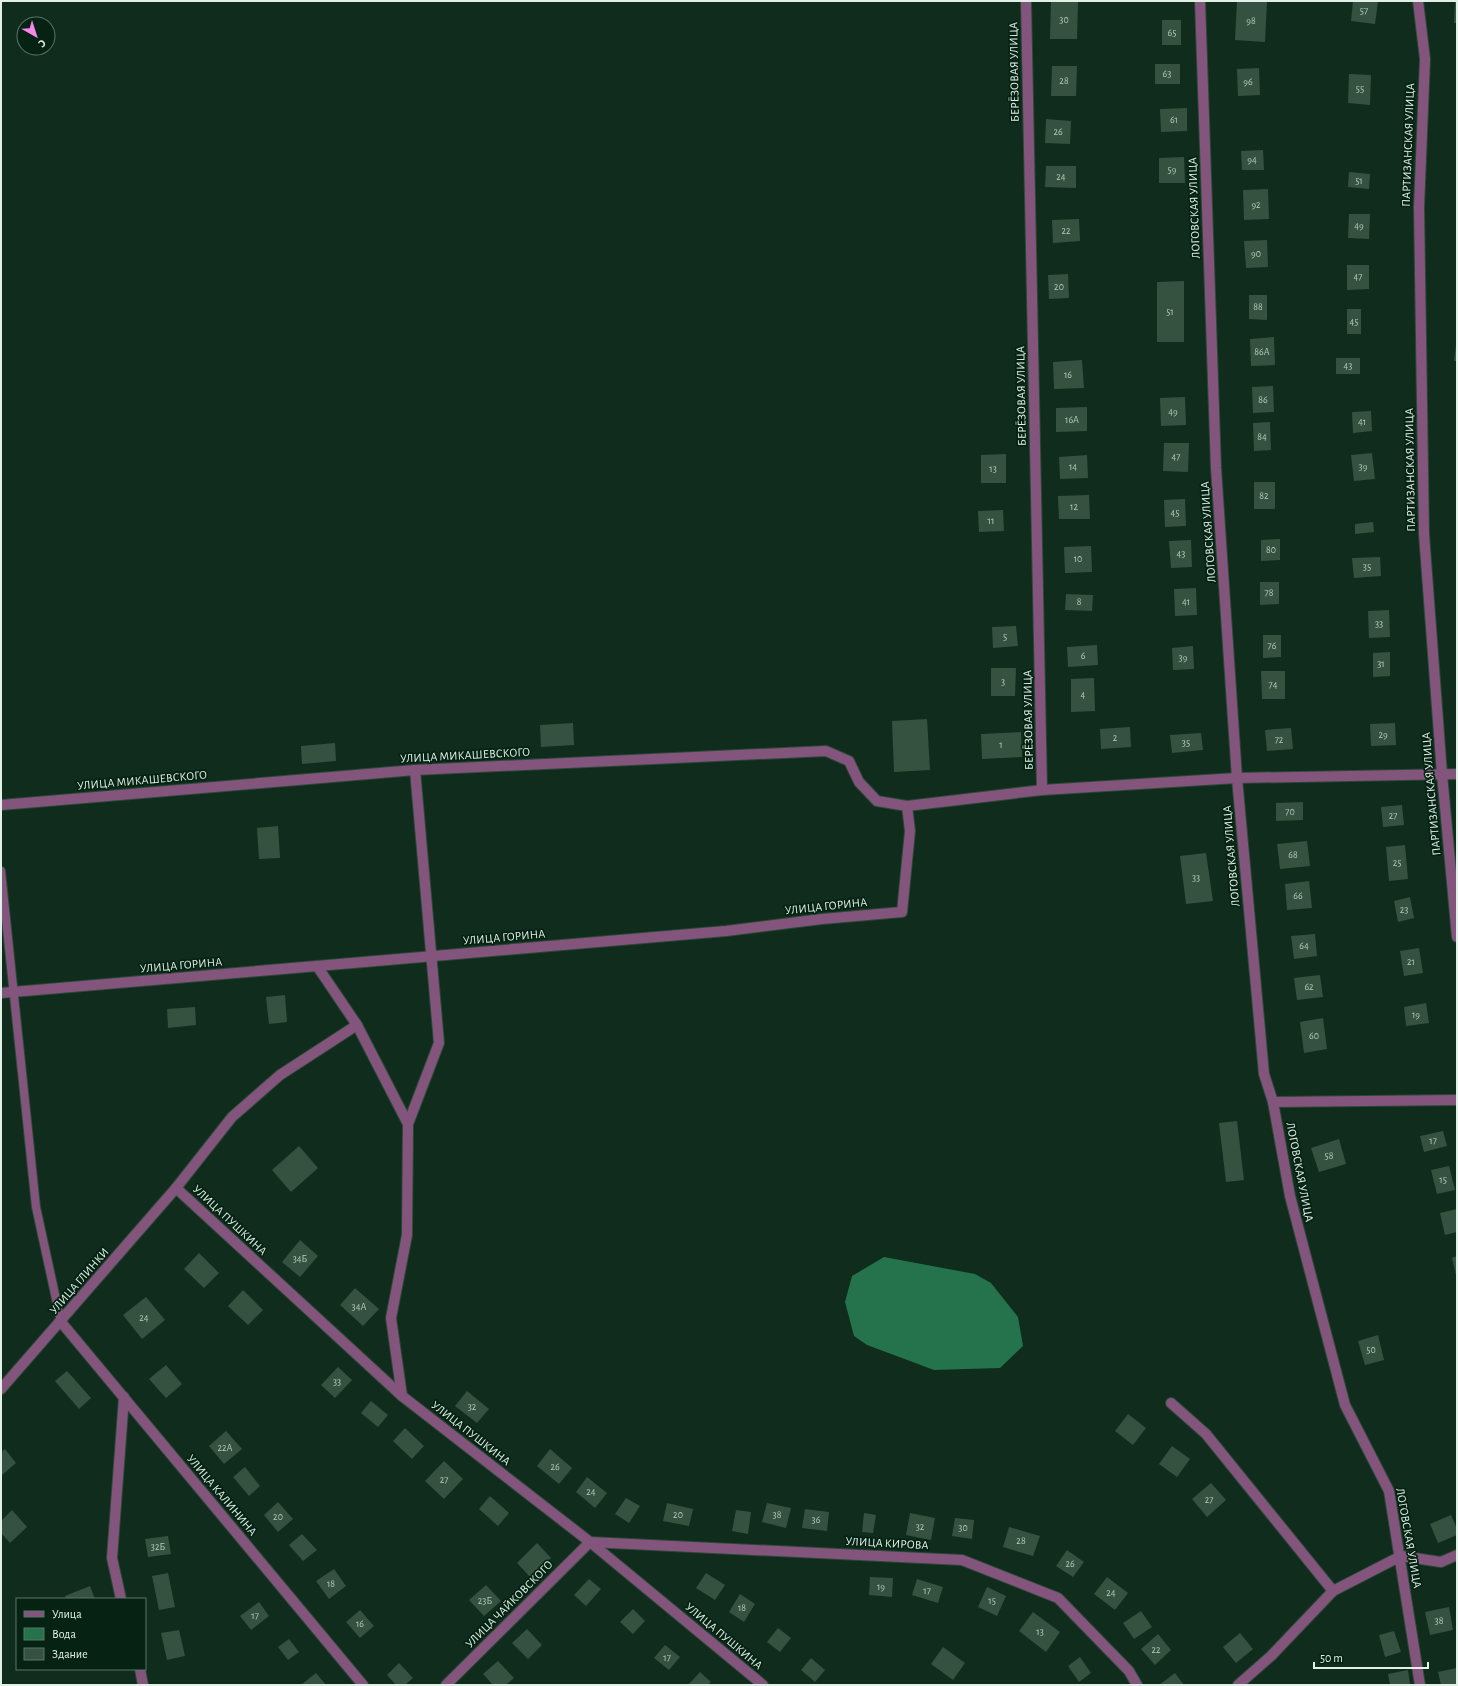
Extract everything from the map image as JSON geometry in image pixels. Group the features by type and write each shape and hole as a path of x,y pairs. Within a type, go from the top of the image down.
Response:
{"street":[{"name":"БЕРЁЗОВАЯ УЛИЦА","path":"1026,1 1042,790"},
{"name":"ЛОГОВСКАЯ УЛИЦА","path":"1200,1 1216,468 1237,778 1264,1074 1273,1102 1290,1196 1345,1405 1389,1491 1420,1685"},
{"name":"ПАРТИЗАНСКАЯ УЛИЦА","path":"1418,1 1425,59 1418,207 1424,534 1442,774 1457,937"},
{"name":"УЛИЦА МИКАШЕВСКОГО","path":"1,805 415,770 826,751 849,761 859,782 877,802 907,806 1042,790 1237,778 1457,774"},
{"path":"402,1396 391,1318 407,1235 408,1124 439,1044 415,770"},
{"name":"УЛИЦА ГОРИНА","path":"1,993 726,931 822,919 902,912 910,831 907,806"},
{"path":"317,966 357,1025 408,1124"},
{"name":"УЛИЦА ГЛИНКИ","path":"1,1389 61,1322 176,1188 232,1117 280,1075 357,1025"},
{"path":"1273,1102 1457,1100"},
{"name":"УЛИЦА ПУШКИНА","path":"176,1188 402,1396 590,1542 763,1685"},
{"name":"УЛИЦА КАЛИНИНА","path":"61,1322 363,1685"},
{"path":"121,1598 112,1558 124,1396"},
{"path":"1171,1403 1206,1434 1333,1591"},
{"name":"УЛИЦА ЧАЙКОВСКОГО","path":"446,1685 590,1542"},
{"name":"УЛИЦА КИРОВА","path":"590,1542 962,1560 1058,1598 1129,1671 1137,1685"},
{"path":"1238,1685 1271,1656 1333,1591 1400,1556 1441,1562 1457,1554"},
{"path":"140,1670 143,1685"}],"lane":[{"path":"1,871 36,1207 61,1322"}],"water":[{"path":"884,1257 975,1274 991,1283 1018,1317 1023,1346 1000,1368 934,1370 867,1345 854,1336 845,1302 852,1276"}],"building":[{"path":"1051,1 1078,1 1077,39 1050,39"},
{"path":"1237,1 1267,1 1265,42 1235,40"},
{"path":"1353,1 1378,1 1375,24 1351,21"},
{"path":"1455,1 1457,1 1457,23 1454,23"},
{"path":"1162,20 1181,20 1181,45 1162,45"},
{"path":"1155,64 1180,64 1180,84 1155,84"},
{"path":"1052,66 1077,66 1076,96 1051,96"},
{"path":"1259,68 1260,95 1238,96 1237,69"},
{"path":"1349,74 1371,75 1370,105 1348,103"},
{"path":"1187,108 1187,131 1161,132 1160,109"},
{"path":"1046,119 1071,121 1070,144 1045,143"},
{"path":"1263,150 1264,170 1242,170 1241,151"},
{"path":"1184,157 1185,183 1159,183 1159,158"},
{"path":"1046,166 1076,166 1076,188 1045,187"},
{"path":"1349,172 1370,174 1369,189 1348,187"},
{"path":"1268,189 1269,219 1244,220 1243,190"},
{"path":"1349,214 1370,214 1369,239 1348,238"},
{"path":"1079,219 1080,241 1053,243 1052,220"},
{"path":"1267,240 1268,267 1246,268 1244,241"},
{"path":"1347,265 1369,265 1369,289 1347,290"},
{"path":"1068,274 1069,298 1049,299 1048,275"},
{"path":"1184,281 1184,342 1157,342 1157,282"},
{"path":"1249,295 1267,295 1267,320 1249,319"},
{"path":"1347,309 1361,309 1361,334 1347,334"},
{"path":"1274,337 1275,365 1251,366 1250,339"},
{"path":"1456,345 1457,361 1454,361"},
{"path":"1336,358 1360,358 1360,374 1336,374"},
{"path":"1082,360 1084,388 1054,389 1053,362"},
{"path":"1273,386 1274,412 1253,413 1252,387"},
{"path":"1185,397 1186,425 1161,426 1160,398"},
{"path":"1087,407 1087,431 1056,432 1056,408"},
{"path":"1371,411 1372,431 1353,433 1352,412"},
{"path":"1270,422 1271,450 1254,451 1253,423"},
{"path":"1164,443 1189,443 1188,472 1163,471"},
{"path":"1372,453 1375,479 1354,481 1351,455"},
{"path":"1006,454 1006,483 981,483 981,455"},
{"path":"1087,455 1088,478 1060,479 1059,457"},
{"path":"1254,482 1275,482 1275,509 1254,509"},
{"path":"1089,495 1090,519 1059,519 1058,496"},
{"path":"1185,499 1186,526 1165,527 1164,500"},
{"path":"1003,510 1004,531 979,532 978,511"},
{"path":"1373,522 1374,532 1355,534 1355,524"},
{"path":"1280,539 1280,560 1261,561 1261,540"},
{"path":"1191,540 1192,567 1171,568 1169,541"},
{"path":"1091,546 1092,572 1065,573 1064,547"},
{"path":"1380,557 1381,576 1354,578 1352,558"},
{"path":"1260,582 1279,582 1279,604 1260,605"},
{"path":"1196,588 1197,615 1175,616 1174,589"},
{"path":"1066,594 1093,595 1092,611 1065,610"},
{"path":"1389,610 1390,637 1369,638 1368,611"},
{"path":"1016,626 1018,646 993,648 992,627"},
{"path":"1263,635 1281,635 1281,657 1263,658"},
{"path":"1097,645 1098,665 1068,667 1067,647"},
{"path":"1193,646 1194,669 1173,670 1172,648"},
{"path":"1390,652 1390,676 1373,677 1373,653"},
{"path":"991,668 1016,668 1015,696 991,696"},
{"path":"1261,671 1285,671 1285,699 1262,699"},
{"path":"1094,678 1095,711 1071,712 1071,679"},
{"path":"927,719 930,770 894,772 892,721"},
{"path":"573,723 574,745 541,747 540,725"},
{"path":"1395,723 1396,745 1371,746 1370,724"},
{"path":"1130,727 1131,747 1101,749 1100,729"},
{"path":"1291,728 1293,749 1267,751 1265,730"},
{"path":"1021,732 1022,757 982,759 981,734"},
{"path":"1201,733 1203,750 1172,753 1170,735"},
{"path":"335,743 336,761 302,764 301,746"},
{"path":"1303,802 1303,820 1276,821 1276,803"},
{"path":"1402,805 1404,825 1383,827 1381,807"},
{"path":"278,826 280,858 259,859 257,828"},
{"path":"1307,841 1310,866 1280,869 1277,844"},
{"path":"1405,845 1408,879 1389,881 1386,847"},
{"path":"1206,853 1213,901 1186,904 1180,856"},
{"path":"1309,881 1312,908 1287,910 1285,884"},
{"path":"1410,897 1414,918 1398,922 1394,901"},
{"path":"1315,934 1317,956 1294,959 1291,936"},
{"path":"1419,948 1423,973 1404,976 1400,951"},
{"path":"1320,975 1323,997 1297,1000 1294,978"},
{"path":"285,995 287,1022 269,1024 266,997"},
{"path":"1426,1003 1429,1023 1406,1026 1404,1007"},
{"path":"195,1007 196,1025 168,1028 167,1009"},
{"path":"1323,1018 1327,1049 1304,1053 1300,1022"},
{"path":"1237,1121 1244,1180 1226,1182 1219,1123"},
{"path":"1443,1131 1447,1146 1424,1152 1420,1136"},
{"path":"1339,1139 1346,1164 1319,1172 1311,1148"},
{"path":"299,1146 318,1168 291,1192 272,1170"},
{"path":"1449,1166 1455,1190 1437,1194 1431,1170"},
{"path":"1457,1209 1457,1232 1445,1235 1440,1213"},
{"path":"300,1240 318,1256 300,1277 282,1262"},
{"path":"199,1253 219,1273 204,1288 184,1269"},
{"path":"1457,1256 1457,1274 1456,1275 1452,1258"},
{"path":"355,1288 379,1309 363,1326 340,1305"},
{"path":"243,1290 263,1310 248,1325 228,1306"},
{"path":"146,1297 165,1320 142,1339 123,1315"},
{"path":"1378,1335 1384,1360 1365,1365 1358,1341"},
{"path":"166,1365 182,1384 166,1398 149,1379"},
{"path":"338,1367 352,1380 335,1398 321,1385"},
{"path":"67,1371 91,1398 79,1409 55,1381"},
{"path":"467,1391 489,1409 477,1423 455,1406"},
{"path":"371,1401 388,1415 378,1427 361,1413"},
{"path":"1128,1414 1146,1428 1133,1445 1115,1431"},
{"path":"405,1428 424,1446 412,1459 393,1441"},
{"path":"226,1431 242,1449 224,1464 209,1446"},
{"path":"1172,1446 1190,1459 1177,1477 1159,1464"},
{"path":"5,1449 16,1463 2,1475 1,1452"},
{"path":"550,1449 572,1468 559,1484 537,1466"},
{"path":"444,1461 463,1479 444,1499 425,1481"},
{"path":"245,1467 260,1486 249,1496 233,1477"},
{"path":"587,1477 607,1493 595,1508 576,1492"},
{"path":"1211,1483 1226,1500 1207,1517 1192,1499"},
{"path":"490,1496 509,1513 498,1526 479,1509"},
{"path":"626,1498 640,1506 629,1523 615,1514"},
{"path":"278,1502 293,1519 278,1532 264,1515"},
{"path":"667,1503 693,1509 689,1526 663,1521"},
{"path":"767,1503 791,1508 786,1528 762,1522"},
{"path":"805,1509 829,1512 827,1531 802,1528"},
{"path":"12,1510 27,1527 10,1543 1,1533 1,1521"},
{"path":"736,1510 751,1512 748,1534 732,1531"},
{"path":"864,1513 876,1515 873,1533 862,1532"},
{"path":"910,1513 935,1518 931,1540 906,1535"},
{"path":"1451,1515 1457,1529 1457,1535 1438,1543 1430,1524"},
{"path":"955,1518 974,1520 972,1539 952,1536"},
{"path":"1009,1527 1040,1536 1033,1556 1003,1547"},
{"path":"302,1534 317,1550 303,1561 289,1545"},
{"path":"168,1536 171,1554 148,1557 145,1539"},
{"path":"537,1543 551,1558 531,1578 517,1563"},
{"path":"1067,1550 1084,1562 1073,1577 1056,1566"},
{"path":"334,1569 346,1586 329,1599 316,1581"},
{"path":"168,1573 175,1607 159,1610 152,1576"},
{"path":"706,1573 725,1585 715,1600 696,1588"},
{"path":"870,1577 893,1578 892,1597 869,1595"},
{"path":"1107,1577 1128,1593 1115,1610 1094,1594"},
{"path":"589,1579 601,1589 586,1606 574,1595"},
{"path":"917,1579 943,1587 938,1603 912,1595"},
{"path":"486,1585 501,1601 484,1616 469,1600"},
{"path":"90,1586 95,1598 66,1598 65,1596"},
{"path":"987,1587 1006,1596 997,1616 978,1607"},
{"path":"740,1594 755,1604 744,1622 729,1612"},
{"path":"259,1602 269,1616 251,1630 240,1616"},
{"path":"1449,1607 1453,1630 1430,1635 1425,1612"},
{"path":"633,1609 645,1621 633,1634 620,1622"},
{"path":"360,1610 374,1626 360,1638 346,1622"},
{"path":"1141,1611 1152,1627 1134,1639 1123,1623"},
{"path":"1033,1612 1060,1632 1046,1652 1019,1631"},
{"path":"778,1628 791,1638 780,1652 767,1642"},
{"path":"527,1629 542,1645 528,1659 512,1643"},
{"path":"179,1630 185,1656 167,1660 161,1633"},
{"path":"1394,1631 1401,1652 1385,1657 1379,1635"},
{"path":"1240,1633 1253,1649 1236,1663 1223,1647"},
{"path":"1158,1634 1171,1650 1155,1665 1141,1649"},
{"path":"289,1639 299,1652 288,1660 278,1647"},
{"path":"665,1645 680,1657 669,1670 654,1658"},
{"path":"943,1647 965,1663 953,1680 931,1664"},
{"path":"1080,1657 1091,1673 1079,1682 1068,1666"},
{"path":"811,1658 825,1670 815,1682 801,1670"},
{"path":"498,1661 514,1678 506,1685 493,1685 483,1674"},
{"path":"399,1663 413,1678 405,1685 396,1685 387,1675"},
{"path":"1457,1668 1457,1685 1441,1685 1438,1672"},
{"path":"1408,1670 1410,1684 1390,1685 1388,1674"},
{"path":"700,1672 711,1682 708,1685 688,1685"},
{"path":"316,1673 326,1685 301,1685"},
{"path":"1175,1673 1184,1685 1159,1685"}]}
